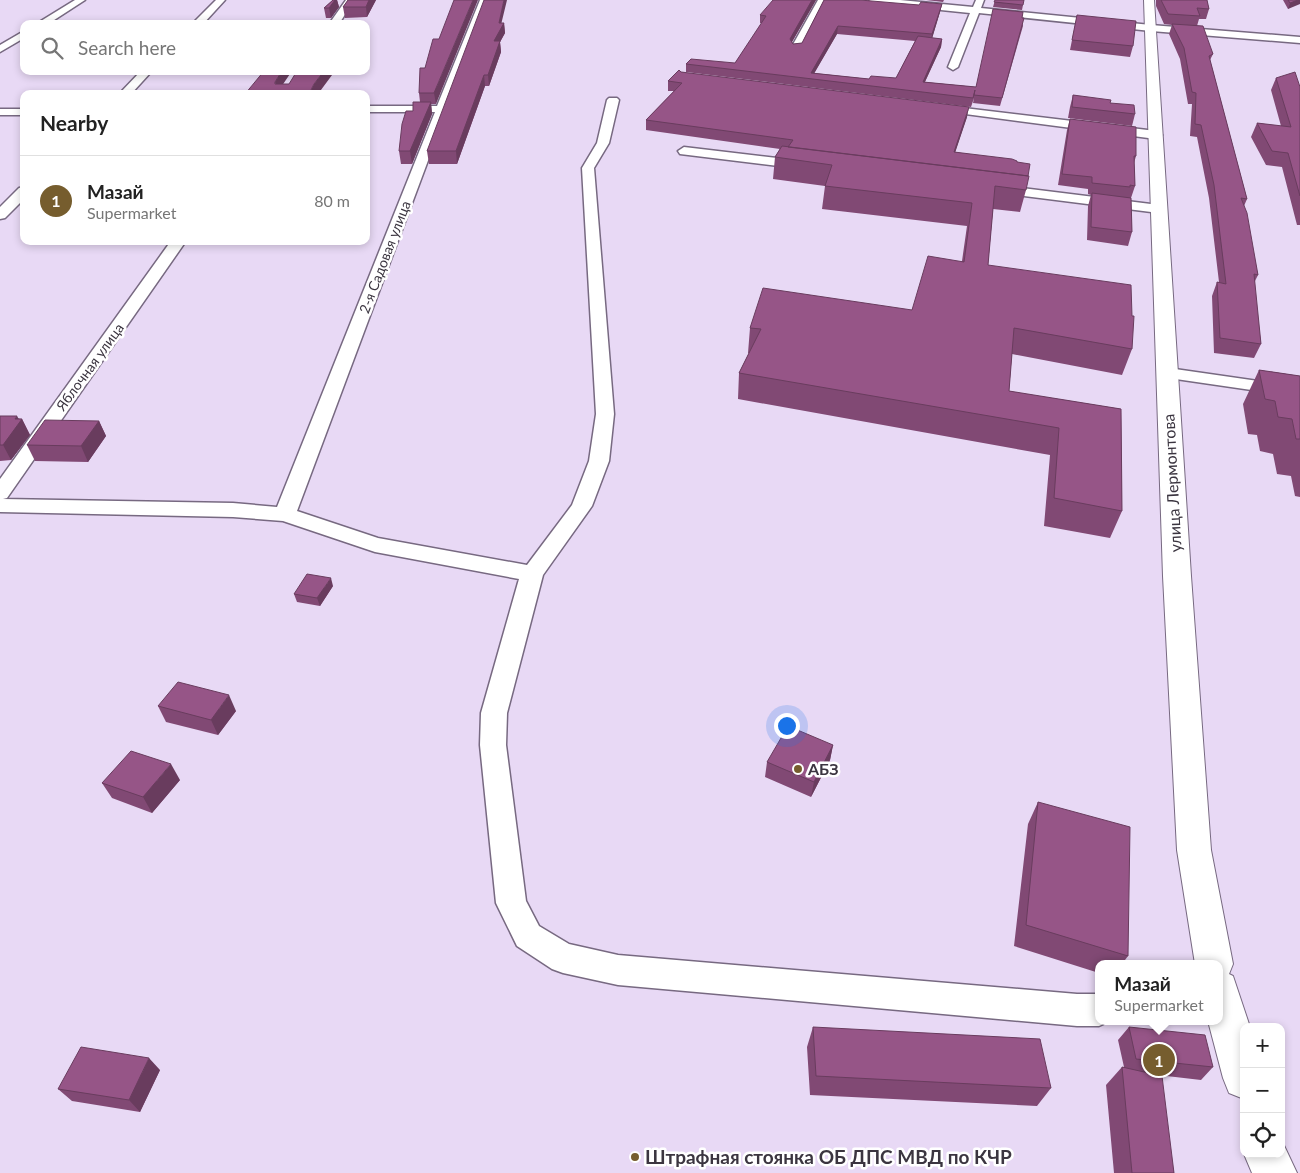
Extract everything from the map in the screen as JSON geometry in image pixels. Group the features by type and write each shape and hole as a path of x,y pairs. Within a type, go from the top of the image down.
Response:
{"street":[{"path":"48,20 81,0"},
{"path":"201,20 221,0"},
{"path":"337,20 350,0"},
{"name":"2-я Садовая улица","path":"285,514 484,0"},
{"path":"796,48 822,0"},
{"path":"873,0 1151,28 1300,40"},
{"path":"953,67 980,0"},
{"name":"улица Лермонтова","path":"1149,0 1177,586 1194,850 1213,960"},
{"path":"0,49 20,36"},
{"path":"128,90 143,75"},
{"path":"613,100 604,143 588,168 605,414 599,461 582,506 532,574 494,712 493,745 511,903 528,936 562,958 618,970 1095,1010"},
{"path":"930,107 1156,135"},
{"path":"370,109 442,109"},
{"path":"0,112 20,112"},
{"path":"684,150 813,166"},
{"path":"981,187 1159,209"},
{"path":"0,214 20,195"},
{"name":"Яблочная улица","path":"0,492 176,245"},
{"path":"1168,372 1300,392"},
{"path":"0,505 233,510 285,514 375,545 532,574"},
{"name":"улица Лермонтова","path":"1223,1006 1241,1068"},
{"path":"1268,1158 1275,1173"}],"building":[{"path":"335,0 329,8 324,8"},
{"path":"348,0 369,0 366,7 343,7"},
{"path":"454,0 473,0 434,93 419,93 420,68 425,68 433,39 439,39"},
{"path":"484,0 504,0 499,23 504,23 494,41 500,41 488,75 484,75 456,151 427,151"},
{"path":"773,0 812,0 790,39 793,44 802,43 824,0 860,0 919,5 921,2 942,4 932,34 838,26 811,73 869,79 871,76 896,78 918,36 942,39 923,82 976,87 993,9 1023,12 1022,18 1024,18 1002,98 974,95 975,90 973,98 686,64 691,59 735,63 766,16 760,15"},
{"path":"995,0 1024,0 1023,5 994,2"},
{"path":"1161,0 1207,0 1209,9 1197,8 1200,16 1168,14"},
{"path":"1077,15 1136,21 1133,46 1072,40"},
{"path":"1172,24 1203,26 1213,54 1209,56 1247,199 1241,198 1247,213 1258,275 1254,274 1261,344 1220,338 1217,282 1226,284 1214,185 1201,125 1195,124 1196,93 1192,92 1184,48"},
{"path":"679,70 681,72 969,107 954,152 1012,159 1017,162 1030,164 1028,176 788,147 793,140 646,120 682,83 668,81"},
{"path":"1295,72 1300,87 1300,196 1288,153 1272,151 1257,123 1291,127 1276,78"},
{"path":"261,75 279,75 275,84 289,84 295,75 321,75 311,90 248,90"},
{"path":"1073,95 1111,100 1110,103 1134,105 1135,114 1072,107"},
{"path":"413,102 431,102 410,151 399,151 402,124 406,111 413,111"},
{"path":"1070,119 1136,127 1136,156 1134,156 1135,186 1092,183 1092,177 1062,174"},
{"path":"782,146 1029,176 1026,190 995,186 988,265 1131,285 1132,316 1134,316 1132,349 1014,328 1009,391 1121,409 1122,511 1054,498 1059,428 739,373 761,329 750,328 763,288 912,310 928,256 964,262 972,203 825,186 832,165 775,157"},
{"path":"1092,193 1131,198 1132,232 1091,227"},
{"path":"1259,370 1300,376 1300,439 1296,439 1292,419 1278,417 1275,401 1265,399"},
{"path":"0,416 17,416 15,419 22,419 3,445 0,445"},
{"path":"45,420 99,421 81,446 27,445"},
{"path":"307,574 331,578 317,598 294,594"},
{"path":"178,682 229,695 211,720 158,706"},
{"path":"788,726 833,745 814,782 767,762"},
{"path":"131,751 171,764 143,797 102,783"},
{"path":"1038,802 1130,827 1128,956 1026,925"},
{"path":"813,1027 1040,1039 1051,1088 816,1076"},
{"path":"1129,1027 1205,1035 1213,1067 1136,1059"},
{"path":"81,1047 149,1058 129,1100 58,1089"},
{"path":"1122,1067 1162,1076 1174,1173 1132,1173"}],"place":[{"name":"АБЗ","path":"798,769"},
{"name":"Мазай","path":"1159,1060"},
{"name":"Штрафная стоянка ОБ ДПС МВД по КЧР","path":"635,1157"}]}
